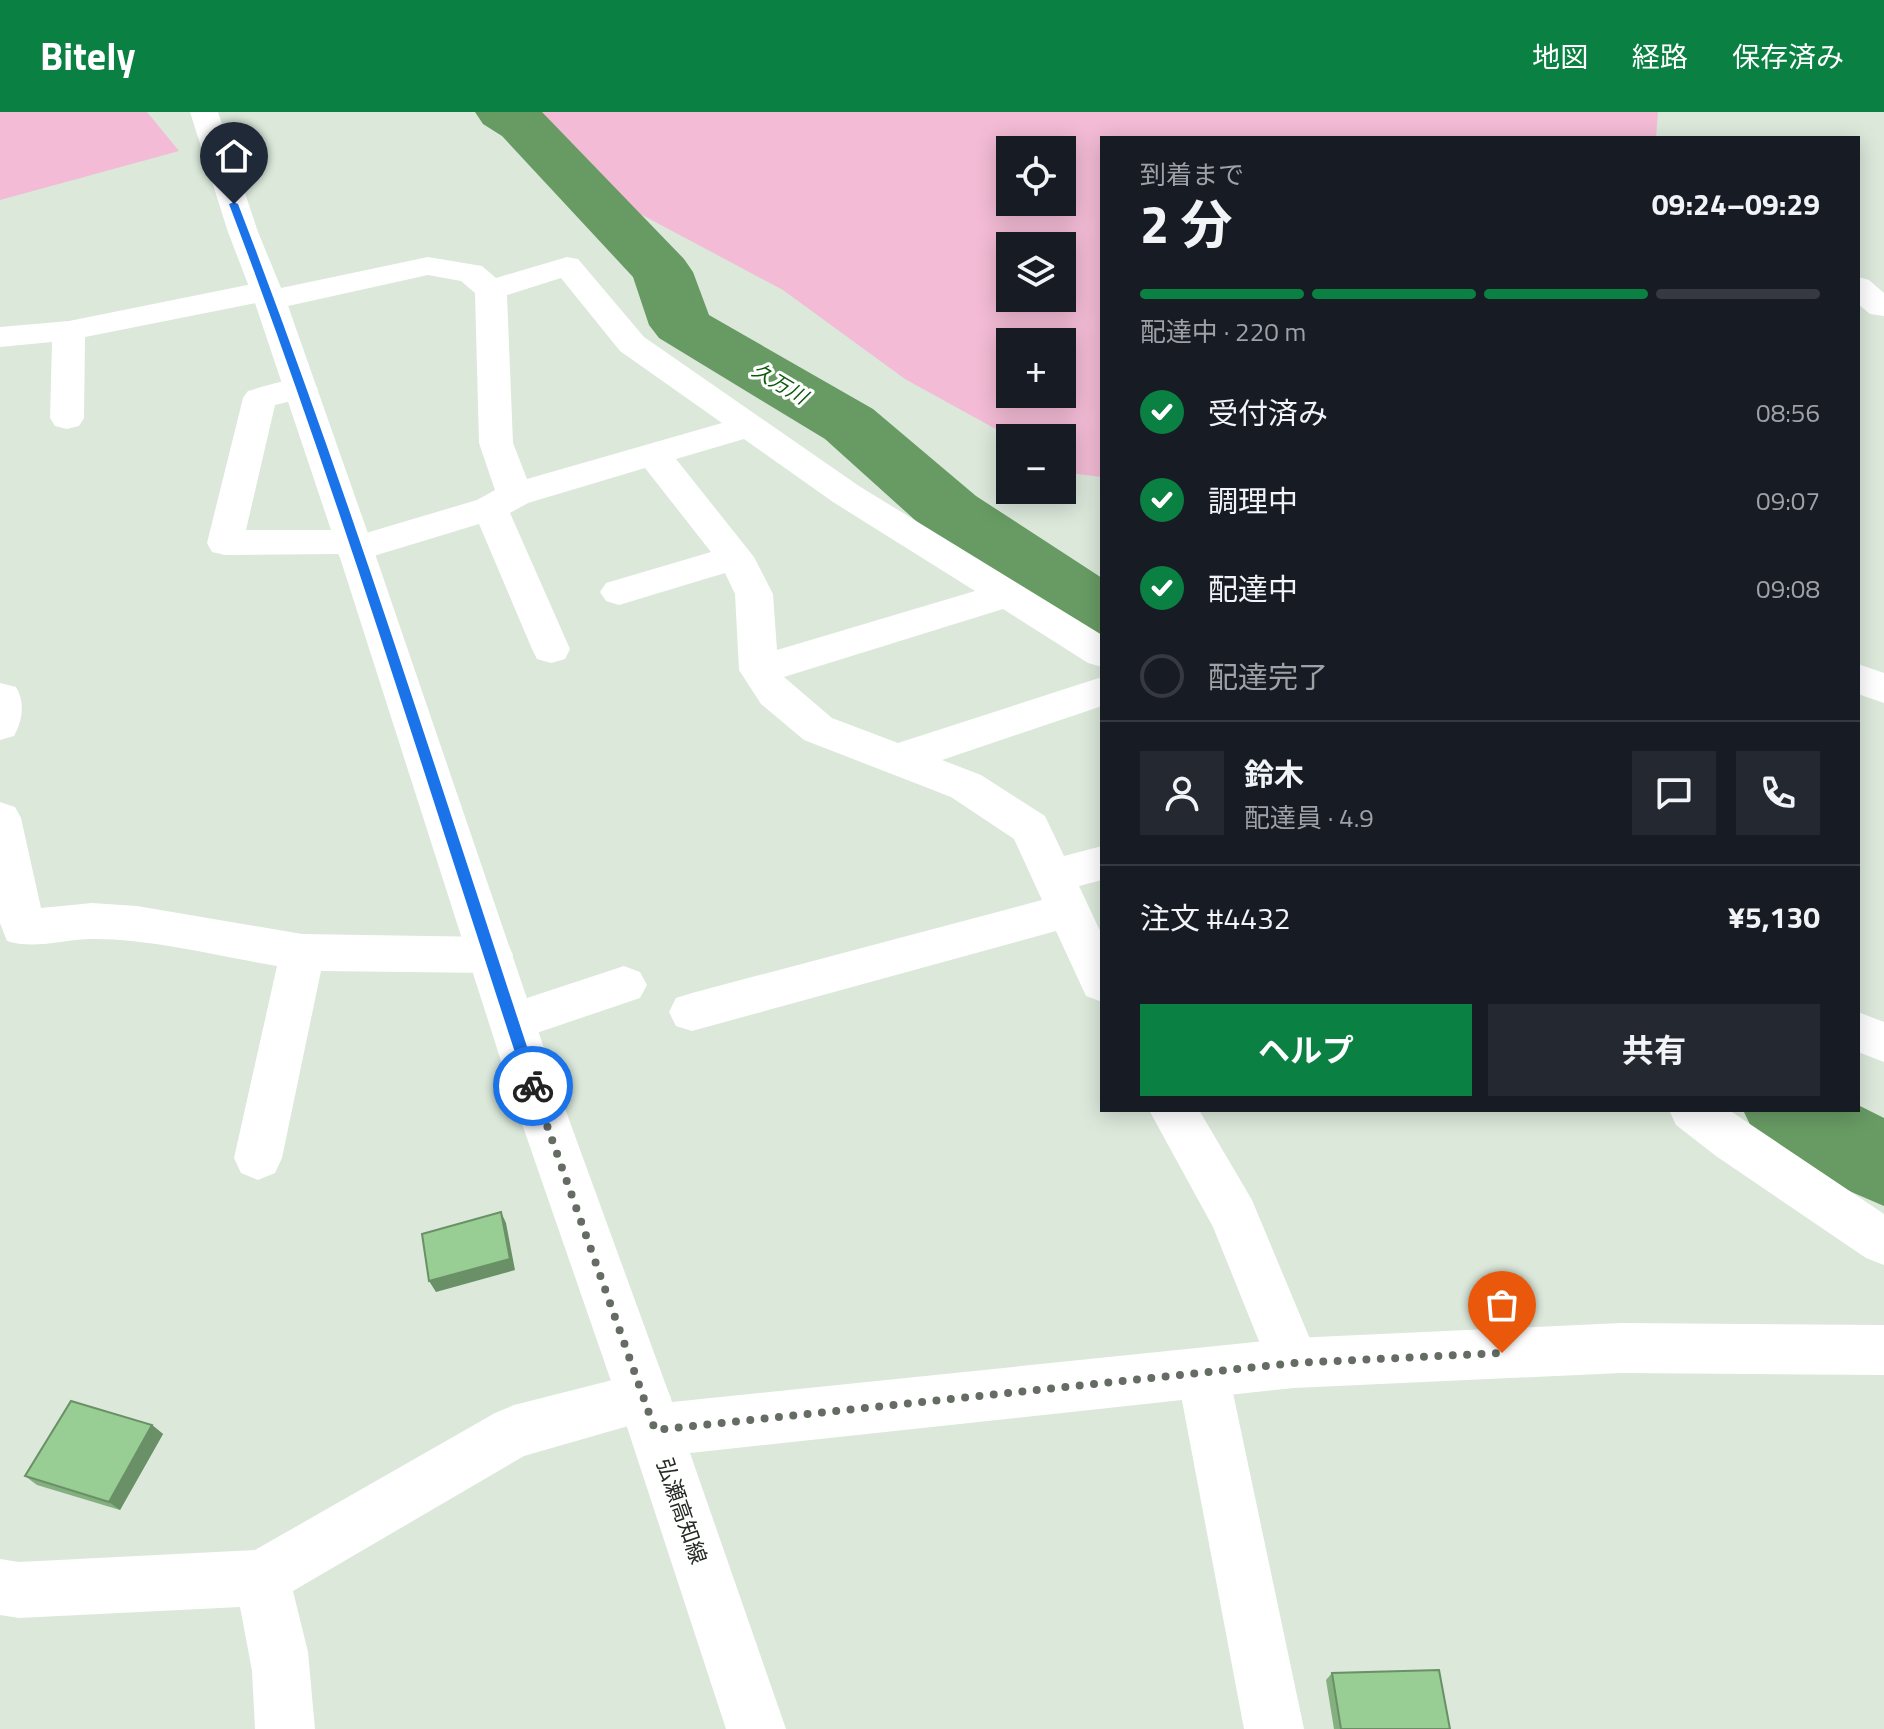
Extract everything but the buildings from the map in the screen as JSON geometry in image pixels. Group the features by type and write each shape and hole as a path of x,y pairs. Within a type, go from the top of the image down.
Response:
{"street":[{"name":"弘瀬高知線","path":"204,112 243,232 301,389 535,1092 756,1729"},
{"path":"0,337 69,331 428,266 471,273 491,290 496,443 502,502 551,649"},
{"path":"491,290 567,266 632,344 746,427 846,494 1100,652"},
{"path":"67,418 69,331"},
{"path":"301,389 260,398 225,543 354,546 746,427"},
{"path":"653,455 736,557 754,594 759,670 775,694 818,729 966,786 1030,828 1100,979"},
{"path":"619,592 736,557"},
{"path":"759,670 1007,595"},
{"path":"1860,679 1884,689"},
{"path":"898,759 1100,692"},
{"path":"0,818 11,935 92,921 137,924 302,952 491,955"},
{"path":"692,1012 1058,894 1100,864"},
{"path":"258,1158 302,952"},
{"path":"513,1022 624,985"},
{"path":"1860,1033 1884,1042"},
{"path":"1174,1112 1234,1216 1294,1363"},
{"path":"1696,1112 1733,1141 1884,1242"},
{"path":"0,1587 19,1590 261,1578 514,1432 649,1414 1203,1374 1294,1363 1621,1348 1884,1350"},
{"path":"1203,1374 1274,1729"},
{"path":"261,1578 278,1637 285,1694 285,1729"}],"shaded area":[{"path":"0,112 147,112 179,151 0,200"},
{"path":"477,112 1658,112 1656,136 1100,136 1100,477 1076,473 1076,424 996,424 996,429 905,379 783,290 554,168 493,120"}],"waterway":[{"name":"久万川","path":"503,112 522,124 662,272 681,325 849,424 951,513 1100,612"},
{"name":"久万川","path":"1793,1112 1831,1139 1884,1163"}],"way so far":[{"path":"533,1086 655,1430 1294,1363 1502,1353"}],"route":[{"path":"234,204 353,542 533,1086"}]}
